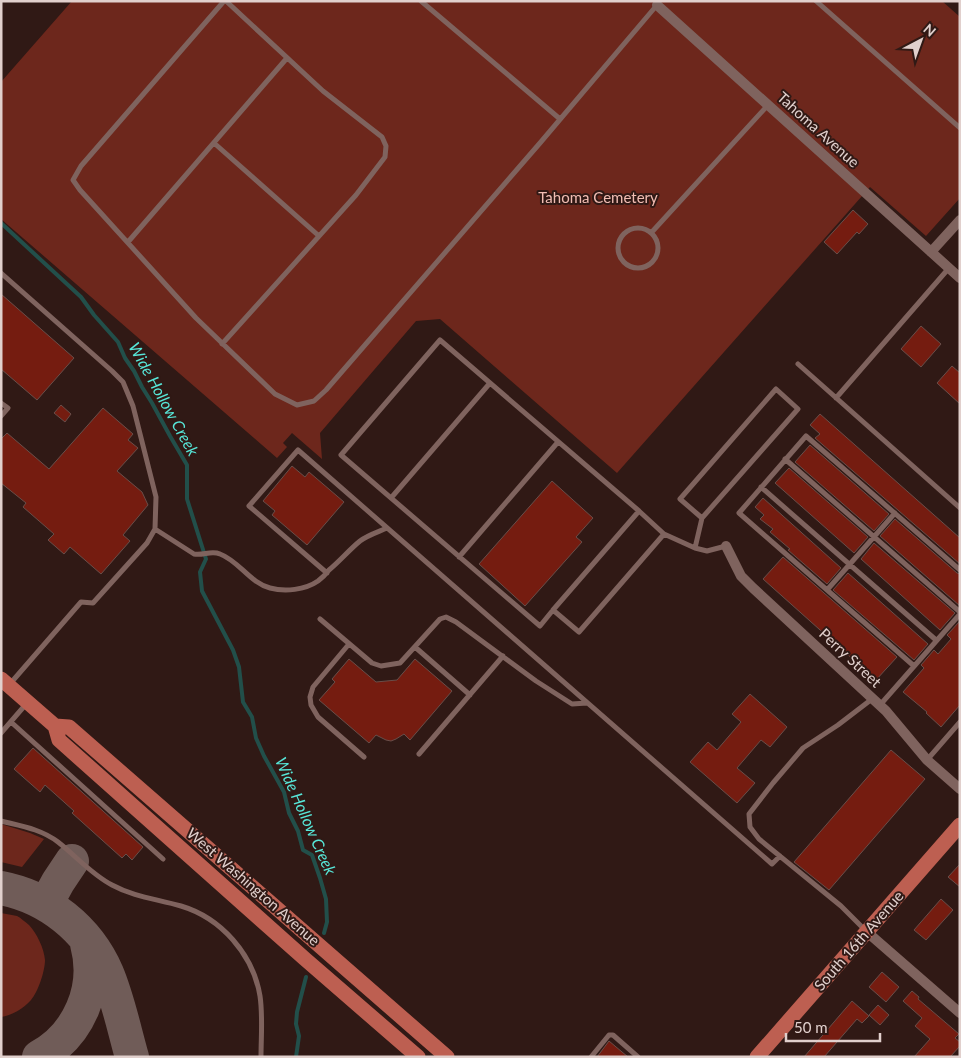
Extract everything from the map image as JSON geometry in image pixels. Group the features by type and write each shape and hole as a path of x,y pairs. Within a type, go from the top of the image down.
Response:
{"main road":[{"name":"West Washington Avenue","path":"5,682 55,726 59,740 418,1057"},
{"name":"West Washington Avenue","path":"55,726 69,727 447,1057"},
{"name":"South 16th Avenue","path":"757,1057 960,825"}],"street":[{"name":"Tahoma Avenue","path":"657,2 960,278"},
{"path":"931,252 960,220"},
{"name":"Perry Street","path":"726,546 741,576 886,711 926,760 960,789"},
{"path":"867,932 960,1013"}],"lane":[{"path":"222,344 356,195 385,157 386,146 382,137 323,90 225,1 81,166 73,180 196,318 222,344 275,394 297,405 314,400 326,390 657,2"},
{"path":"421,1 560,118"},
{"path":"816,1 960,128"},
{"path":"128,242 287,58"},
{"path":"651,233 768,104"},
{"path":"214,143 319,236"},
{"path":"640,228 651,233 657,244 656,258 646,267 632,267 626,264 618,253 619,241 622,235 627,231 640,228"},
{"path":"836,398 949,268"},
{"path":"1,273 112,370 123,382 133,406 156,497 155,529 147,543 93,603 80,602 5,682"},
{"path":"639,511 540,626 341,454 440,340 639,511 664,534 695,548 707,551 726,546"},
{"path":"798,364 960,508"},
{"path":"391,498 490,383"},
{"path":"695,548 702,518 798,409 776,389 680,499 702,518"},
{"path":"1,403 8,408 1,416"},
{"path":"914,666 739,513 806,436 960,570"},
{"path":"460,557 558,442"},
{"path":"327,573 249,506 298,450 772,864 780,856"},
{"path":"785,459 960,613 914,666 876,702 803,748 749,814 750,828 759,839 841,906 867,932"},
{"path":"761,487 936,640"},
{"path":"827,590 895,513"},
{"path":"155,529 189,552 199,555 210,552 219,553 261,585 283,590 305,586 318,581 360,541 369,535 387,528"},
{"path":"553,610 578,632 664,534"},
{"path":"320,618 372,663 380,666 400,663 440,618 446,617 456,622 536,681 572,704 587,702"},
{"path":"349,644 313,687 310,697 313,709 318,717 364,757"},
{"path":"415,647 470,695"},
{"path":"419,754 503,656"},
{"path":"1,733 28,702"},
{"path":"11,722 163,859"},
{"path":"926,760 960,722"},
{"path":"1,822 24,826 46,835 57,841 109,884 135,895 194,911 228,934 245,955 256,980 261,1008 261,1057"},
{"path":"591,1057 609,1035 613,1035 638,1057"}],"green space":[{"name":"Tahoma Cemetery","path":"72,1 942,1 960,17 960,198 926,236 870,187 617,473 440,319 416,321 320,433 322,459 292,433 283,443 287,447 277,458 1,219 1,82"},
{"path":"1,824 44,839 22,867 1,862"},
{"path":"1,913 17,916 29,925 40,941 45,960 41,981 31,1000 17,1011 1,1017"}],"building":[{"path":"853,210 868,224 859,234 857,232 837,254 824,242"},
{"path":"1,294 74,358 37,400 1,369"},
{"path":"921,326 941,344 921,367 901,349"},
{"path":"952,366 960,373 960,404 937,383"},
{"path":"61,405 71,414 65,422 54,413"},
{"path":"103,408 133,434 128,440 138,448 117,471 142,492 148,505 123,535 130,541 101,574 70,547 64,554 48,540 54,534 23,507 26,503 1,483 1,439 7,433 49,469"},
{"path":"820,414 960,538 960,564 815,438 820,434 810,425"},
{"path":"810,445 889,514 874,531 795,462"},
{"path":"292,466 305,477 309,472 344,502 307,545 272,515 275,511 263,501"},
{"path":"789,468 868,537 854,553 775,483"},
{"path":"552,481 593,518 576,537 582,542 525,606 479,564"},
{"path":"763,498 841,568 827,584 788,550 790,549 770,532 773,529 760,519 764,515 755,507"},
{"path":"895,519 960,574 960,606 880,536"},
{"path":"874,543 955,613 940,630 861,559"},
{"path":"783,557 897,657 876,680 763,579"},
{"path":"848,573 928,644 914,660 833,590"},
{"path":"960,621 960,705 941,727 927,712 903,692 924,668 921,665 934,650 938,654 951,639 947,635"},
{"path":"349,659 376,682 397,680 415,659 452,691 410,740 404,734 391,741 376,735 369,743 319,700 335,682 332,679"},
{"path":"750,694 787,727 770,747 761,740 737,768 755,783 737,803 690,762 708,742 717,750 741,722 732,714"},
{"path":"33,748 143,847 132,860 126,854 122,858 72,813 74,811 45,785 40,792 14,769"},
{"path":"891,750 925,779 829,890 794,862"},
{"path":"960,864 960,887 948,877"},
{"path":"941,899 953,910 926,940 914,930"},
{"path":"882,972 899,987 886,1002 869,987"},
{"path":"912,991 919,997 918,999 959,1034 955,1038 960,1042 960,1046 950,1057 914,1057 930,1039 915,1026 922,1018 903,1001"},
{"path":"852,1001 869,1016 862,1023 857,1019 824,1057 804,1057"},
{"path":"878,1005 889,1015 880,1025 869,1015"},
{"path":"609,1041 628,1057 597,1057"}],"waterway":[{"name":"Wide Hollow Creek","path":"1,223 81,297 118,342 125,358 187,465 187,499 206,559 200,572 202,591 233,650 239,667 243,702 252,717 256,738 284,792 289,813 298,831 303,850 312,855 326,899 327,922 324,933"},
{"name":"Wide Hollow Creek","path":"296,1057 299,1036 296,1024 297,1012 306,977"}],"taxiway":[{"path":"46,904 72,861"},
{"path":"1,888 18,892 50,907 78,929 89,942 99,957 111,983 132,1057"},
{"path":"39,1057 53,1048 65,1036 75,1023 82,1009 88,993 90,977 87,944"}]}
